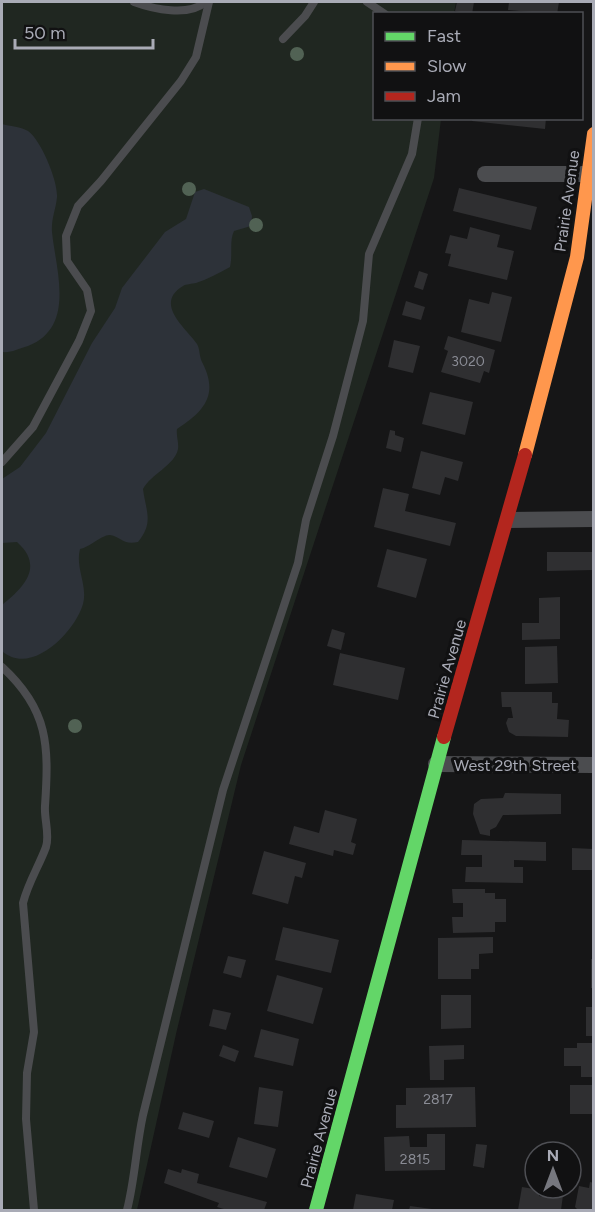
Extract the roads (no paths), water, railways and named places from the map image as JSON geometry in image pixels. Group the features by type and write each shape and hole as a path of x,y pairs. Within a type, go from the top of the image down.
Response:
{"street":[{"name":"Prairie Avenue","path":"316,1210 436,764 508,520 577,257 591,174 594,134"},
{"path":"485,174 591,174"},
{"path":"508,520 594,519"},
{"name":"West 29th Street","path":"436,764 594,765"}],"lane":[{"path":"134,2 149,8 176,10 200,7 207,2"},
{"path":"2,462 33,427 79,340 91,311 87,290 67,261 66,236 78,206 101,182 181,81 196,57 207,2"},
{"path":"284,39 314,2"},
{"path":"367,2 383,12"},
{"path":"127,1210 135,1180 137,1146 143,1115 224,790 298,563 306,520 333,436 363,321 369,254 412,154 418,120"},
{"path":"2,667 24,687 39,716 47,751 44,808 47,845 28,882 23,903 34,1032 27,1073 26,1119 34,1210"}]}
